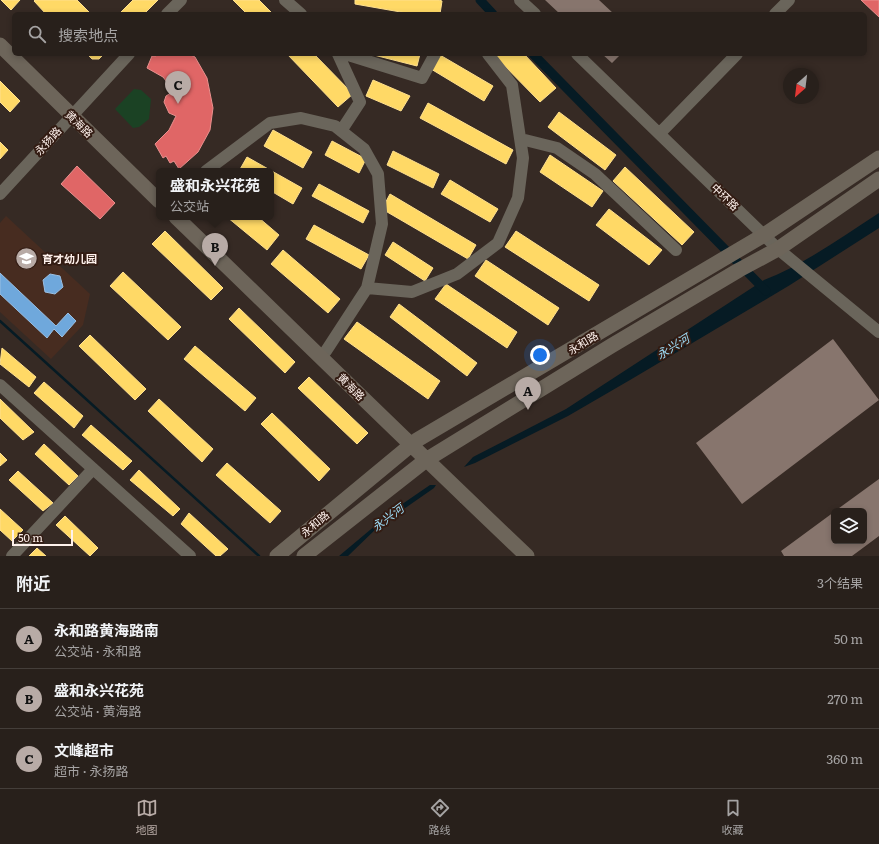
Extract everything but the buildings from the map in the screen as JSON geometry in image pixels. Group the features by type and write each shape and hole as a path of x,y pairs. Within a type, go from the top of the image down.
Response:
{"main road":[{"path":"0,32 12,44"},
{"name":"黄海路","path":"0,45 12,56"},
{"name":"黄海路","path":"12,56 156,187"},
{"name":"黄海路","path":"24,56 74,112 156,198"},
{"name":"永和路","path":"277,556 414,443 764,235 879,158"},
{"name":"永和路","path":"304,556 429,458 611,346 739,270 778,249 879,179"},
{"name":"黄海路","path":"179,220 323,354"},
{"name":"黄海路","path":"191,220 323,354 527,556"},
{"name":"黄海路","path":"429,458 538,556"}],"street":[{"path":"169,12 180,0"},
{"path":"285,0 299,12"},
{"path":"520,0 533,12"},
{"path":"777,12 789,0"},
{"name":"永扬路","path":"0,194 127,56"},
{"path":"339,56 360,102 341,131"},
{"path":"351,56 422,78 435,56"},
{"path":"367,288 412,292 457,274 498,243 518,198 523,158 512,85 490,56"},
{"name":"中环路","path":"579,56 778,249 879,332"},
{"path":"660,134 735,56"},
{"path":"210,168 270,123 301,118 335,126 364,149 378,174 382,224 367,288 323,354"},
{"path":"521,139 557,148 595,174 676,250"},
{"path":"0,385 190,556"},
{"path":"12,556 94,469"}],"shaded area":[{"name":"育才幼儿园","path":"6,216 90,294 83,325 51,359 0,312 0,223"}],"green space":[{"path":"134,89 141,90 151,99 149,119 139,127 133,128 115,109"}],"water":[{"name":"永兴河","path":"879,213 879,228 790,285 568,416 475,463 464,467 473,457 566,409 764,280 809,258"},
{"name":"永兴河","path":"430,485 436,485 434,488 378,527 348,556 339,556 395,509"}],"waterway":[{"path":"480,0 491,12"},
{"path":"535,56 766,291"},
{"path":"0,321 259,556"}],"place":[{"name":"文峰超市","path":"178,104"},
{"name":"育才幼儿园","path":"26,259"},
{"name":"盛和永兴花苑","path":"215,266"},
{"name":"永和路黄海路南","path":"528,410"}]}
